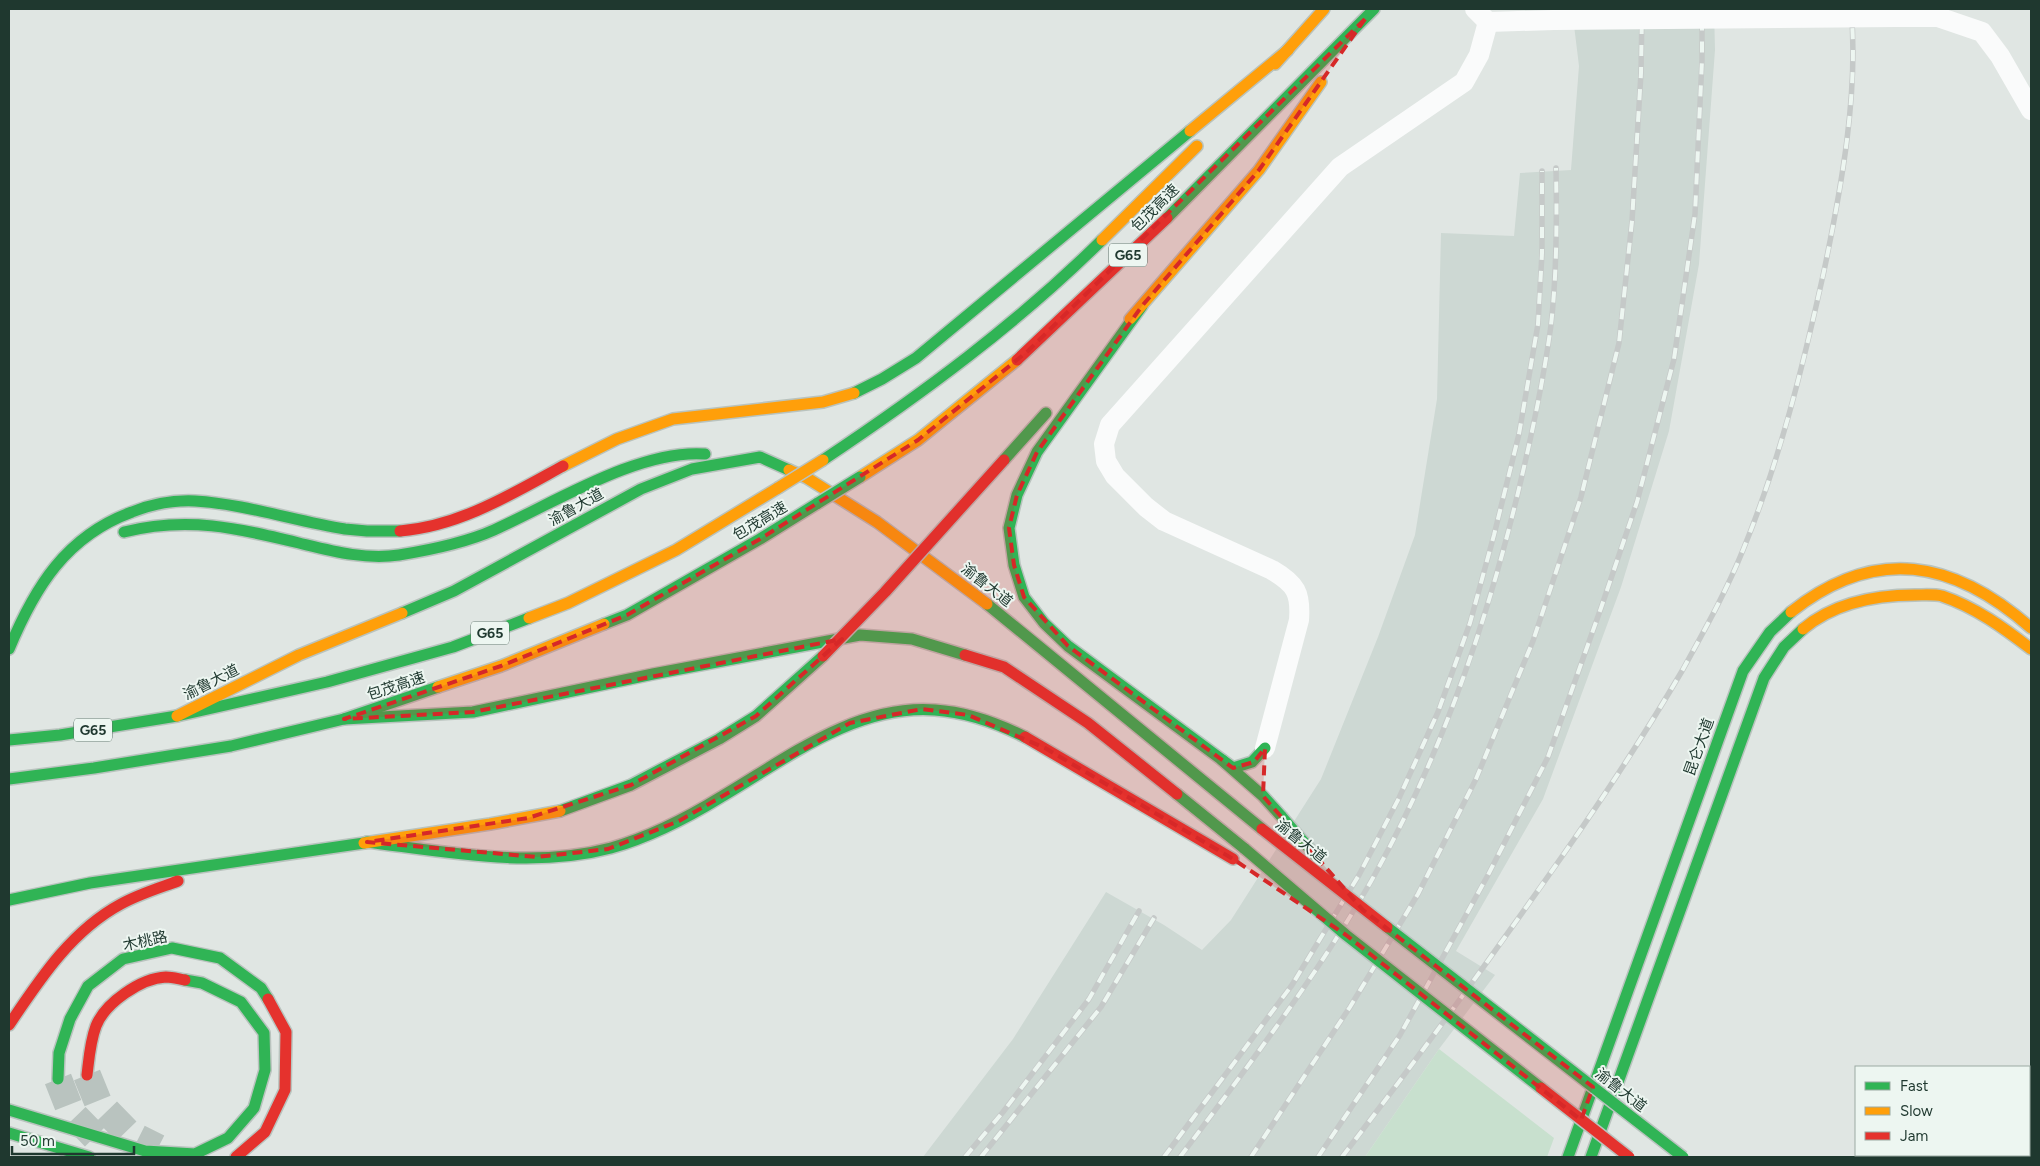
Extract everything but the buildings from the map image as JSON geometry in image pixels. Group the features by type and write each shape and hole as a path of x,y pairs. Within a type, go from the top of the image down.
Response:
{"main road":[{"path":"1227,115 1324,9"},
{"name":"包茂高速","path":"9,779 94,768 231,746 344,719 501,666 627,615 760,539 918,440 1028,351 1156,229 1374,9"},
{"path":"1070,386 1142,306 1259,170 1365,19"},
{"path":"10,644 46,576 59,560 79,540 99,527 120,516 146,507 173,501 202,502 338,528 374,531 404,530 433,526 466,516 616,440 674,419 823,402 865,390 916,358 1288,50"},
{"name":"包茂高速","path":"9,740 60,735 177,716 328,682 453,647 568,603 676,550 823,460 891,415 994,338 1098,244 1207,136"},
{"path":"1142,306 1037,452 1017,495 1009,528 1014,565 1024,597 1044,623 1068,646 1233,768 1244,766 1264,756"},
{"path":"9,900 90,883 547,814 631,785 719,739 756,716 824,656 885,592 1056,401"},
{"path":"114,536 136,528 162,523 195,523 353,555 398,555 461,542 492,531 591,483 646,462 691,453 760,457"},
{"name":"渝鲁大道","path":"177,716 299,655 454,592 641,489 692,469 760,457 806,478 877,522 978,596 1262,830 1683,1157"},
{"path":"10,644 45,591 64,570 86,552"},
{"name":"昆仑大道","path":"1568,1157 1743,671 1772,628 1804,601 1848,578 1892,568 1945,575 1972,586 2004,606 2031,628"},
{"path":"1591,1157 1764,678 1790,639 1823,614 1858,599 1896,594 1941,596 1972,609 2006,630 2031,649"},
{"path":"344,719 473,712 653,674 860,635 912,638 1004,667 1088,723 1245,849 1346,935 1629,1157"},
{"path":"367,842 461,853 537,857 587,853 608,848 646,836 679,821 814,741 850,723 875,716 922,709 968,715 1016,733 1086,772 1237,862"},
{"path":"1217,756 1262,796 1282,817 1363,910"},
{"path":"1261,781 1262,796"},
{"path":"9,1025 42,976 81,932 100,917 120,905 147,893 235,861"},
{"path":"1265,881 1346,935"},
{"name":"木桃路","path":"58,1079 60,1052 70,1019 88,986 122,960 172,948 220,958 261,988 286,1032 285,1090 265,1132 236,1157"},
{"path":"9,1110 145,1151 195,1154 228,1138 254,1108 265,1070 264,1033 241,1002 202,983 166,977 138,985 115,1001 97,1024 90,1047 87,1075"},
{"path":"9,1133 89,1157"}],"street":[{"path":"1264,756 1299,620 1300,602 1296,588 1286,578 1272,570 1164,521 1146,507 1115,476 1106,461 1104,444 1110,426 1340,167 1464,82 1479,55 1482,15 1554,20 1938,17 1982,32 2000,56 2031,110"}],"highlighted area":[{"path":"1365,19 1259,170 1142,306 1037,452 1017,495 1009,528 1014,565 1024,597 1068,646 1233,768 1254,762 1265,748 1263,796 1363,910 1593,1087 1581,1120 1346,935 1233,859 1045,748 968,715 922,709 850,723 679,821 608,849 537,857 367,842 528,818 631,785 756,716 842,639 473,712 344,719 501,666 627,615 760,539 918,440 1028,351"}],"shaded area":[{"path":"1572,9 1714,9 1715,50 1699,264 1669,431 1621,587 1543,799 1456,951 1495,975 1439,1049 1365,1157 923,1157 1013,1039 1106,892 1164,925 1202,950 1231,920 1321,779 1378,637 1415,535 1437,399 1441,233 1514,236 1520,173 1571,170 1579,66"}],"green space":[{"path":"1439,1049 1554,1138 1547,1157 1365,1157"}],"tunnel":[{"path":"87,1075 98,1102 128,1133 158,1148"},
{"path":"58,1079 71,1112 101,1143"}],"railway":[{"path":"1251,1157 1350,1007 1418,894 1476,779 1533,641 1581,497 1619,343 1632,221 1641,73 1642,9"},
{"path":"1318,1157 1400,1035 1488,875 1548,757 1637,502 1674,359 1695,214 1702,60 1702,9"},
{"path":"1342,1157 1481,970 1609,787 1682,671 1736,566 1768,482 1790,412 1824,271 1837,207 1847,140 1853,73 1851,9"},
{"path":"1180,1157 1282,1020 1330,949 1374,876 1422,781 1461,683 1479,633 1508,531 1542,383 1551,325 1554,286 1556,168"},
{"path":"1164,1157 1292,985 1359,875 1399,798 1438,712 1470,623 1519,434 1538,324 1542,253 1542,171"},
{"path":"965,1157 1003,1112 1089,999 1139,911"},
{"path":"981,1157 1101,1007 1154,918"}],"traffic: fast":[{"path":"1167,218 1374,9"},
{"path":"854,393 882,379 916,358 1190,131"},
{"path":"823,460 896,410 968,357 1036,301 1102,240"},
{"path":"1142,306 1037,452 1017,495 1009,528 1014,565 1024,597 1044,623 1068,646 1233,768 1252,762 1265,748"},
{"path":"1004,460 1046,413"},
{"path":"124,532 147,527 191,524 233,529 361,556 399,555 447,546 483,535 597,480 625,469 653,460 679,455 705,454"},
{"path":"402,613 454,591 641,489 692,469 760,457 789,470"},
{"path":"818,503 860,477"},
{"path":"9,649 30,605 55,566 89,535 109,522 147,507 163,503 195,501 251,509 345,529 400,531"},
{"path":"604,624 627,615 760,539 818,503"},
{"path":"987,604 1262,829"},
{"path":"1568,1157 1743,671 1770,632 1791,612"},
{"path":"9,740 60,735 177,716 327,682 453,647 529,618"},
{"path":"1591,1157 1764,678 1784,647 1803,629"},
{"path":"344,719 473,712 653,674 860,635 912,639 965,655"},
{"path":"560,811 631,785 719,739 756,716 823,656"},
{"path":"9,779 94,768 231,746 344,719 438,687"},
{"path":"367,842 489,857 551,857 581,854 626,844 668,826 708,805 822,737 849,725 877,716 906,710 947,711 982,719 1025,737"},
{"path":"1222,760 1263,796 1282,817"},
{"path":"1177,794 1245,849"},
{"path":"1282,817 1316,856"},
{"path":"9,900 90,883 364,843"},
{"path":"1245,849 1346,935 1541,1088"},
{"path":"1387,927 1683,1157"},
{"path":"58,1079 59,1053 70,1019 88,986 123,959 172,948 220,958 261,988 268,999"},
{"path":"9,1110 145,1151 195,1154 228,1138 254,1108 265,1070 264,1033 241,1002 202,983 185,980"},
{"path":"9,1133 89,1157"}],"traffic: slow":[{"path":"1275,64 1324,9"},
{"path":"1190,131 1288,50"},
{"path":"1130,319 1259,170 1321,82"},
{"path":"1102,240 1197,146"},
{"path":"860,477 918,440 1017,360"},
{"path":"563,466 617,439 673,419 823,402 854,393"},
{"path":"778,488 823,460"},
{"path":"789,470 807,478 877,522 987,604"},
{"path":"529,618 568,603 676,550 778,488"},
{"path":"1791,612 1822,591 1853,577 1884,570 1914,569 1943,575 1973,587 2002,605 2031,628"},
{"path":"1803,629 1828,613 1855,602 1900,595 1935,595 1942,596 1978,612 2031,649"},
{"path":"177,716 299,655 402,613"},
{"path":"438,687 501,666 604,624"},
{"path":"364,843 490,824 560,811"}],"traffic: jam":[{"path":"1017,360 1167,218"},
{"path":"823,656 885,592 1004,460"},
{"path":"400,531 444,523 464,516 505,498 563,466"},
{"path":"965,655 1004,667 1088,723 1177,794"},
{"path":"1025,737 1233,859"},
{"path":"1262,829 1387,927"},
{"path":"9,1025 58,957 87,928 103,915 128,900 178,881"},
{"path":"87,1075 91,1044 96,1026 107,1009 125,993 156,978 168,977 185,980"},
{"path":"236,1157 265,1132 285,1090 286,1032 268,999"},
{"path":"1541,1088 1629,1157"}]}
